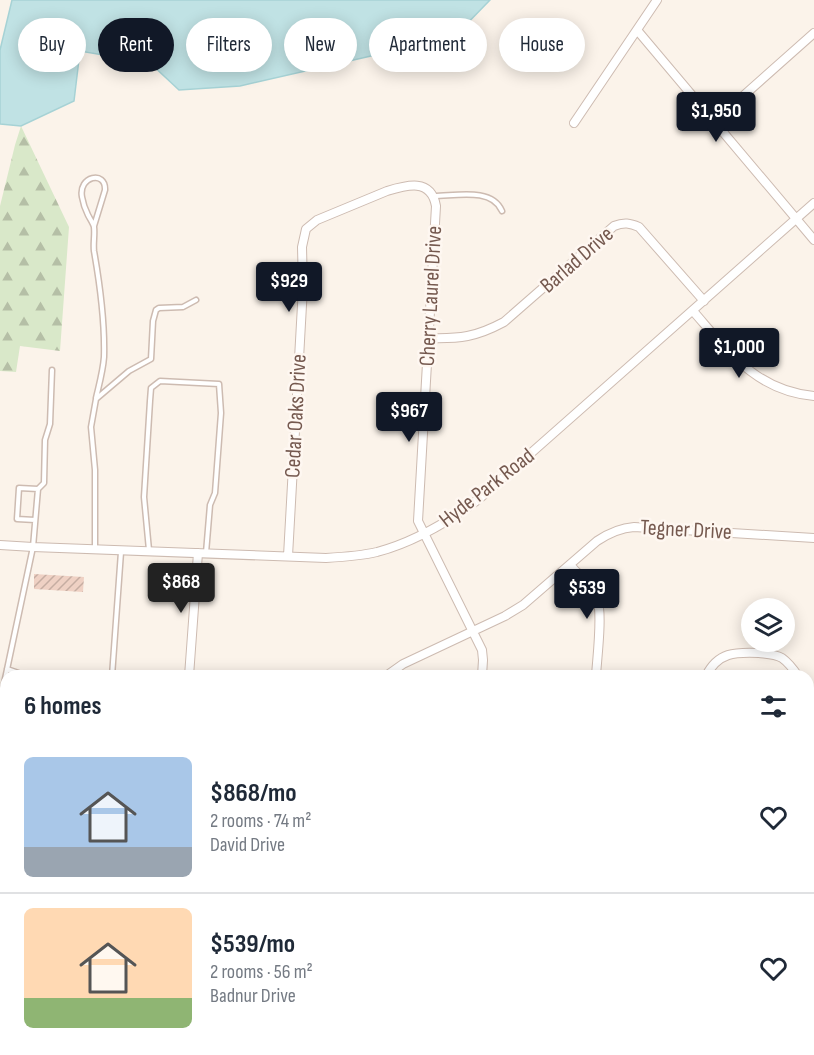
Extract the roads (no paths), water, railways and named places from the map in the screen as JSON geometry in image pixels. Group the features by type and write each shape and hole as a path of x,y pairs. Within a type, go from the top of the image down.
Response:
{"street":[{"path":"574,123 657,0"},
{"path":"637,30 814,240"},
{"path":"715,121 814,33"},
{"name":"Cedar Oaks Drive","path":"288,556 303,287 302,247 306,230 317,220 387,191 419,186 432,193"},
{"name":"Cherry Laurel Drive","path":"432,193 436,206 418,521 482,650 482,670"},
{"name":"Hyde Park Road","path":"0,545 326,558 377,552 424,535 479,499 814,202"},
{"name":"Barlad Drive","path":"428,338 455,339 473,336 504,322 614,226 622,223 639,227 704,301"},
{"path":"693,311 734,357 758,377 783,389 814,396"},
{"name":"Tegner Drive","path":"395,670 523,605 597,541 623,528 814,538"},
{"path":"190,670 202,553"},
{"path":"570,565 590,586 600,608 596,670"},
{"path":"709,670 722,657 733,653 770,654 781,658 794,670"}],"lane":[{"path":"94,226 83,202 81,189 87,180 98,177 105,185 94,226 94,247 103,320 104,357 91,427 95,470 95,549"},
{"path":"432,193 483,195 499,203 502,211"},
{"path":"96,399 129,371 151,359 153,321 156,310 183,307 196,300"},
{"path":"10,670 7,669 33,547 38,489 44,483 45,440 50,424 52,370"},
{"path":"149,551 144,496 151,388 160,381 219,384 221,413 215,493 210,505 202,553"},
{"path":"35,520 17,519 19,488 38,489"},
{"path":"112,670 121,550"}],"water":[{"path":"12,0 490,0 472,18 369,18 369,56 357,59 357,18 284,18 284,72 301,72 240,86 179,90 160,72 174,72 174,18 98,18 98,54 86,52 86,18 18,18 18,72 77,72 74,101 21,126 0,124 0,50"}]}
